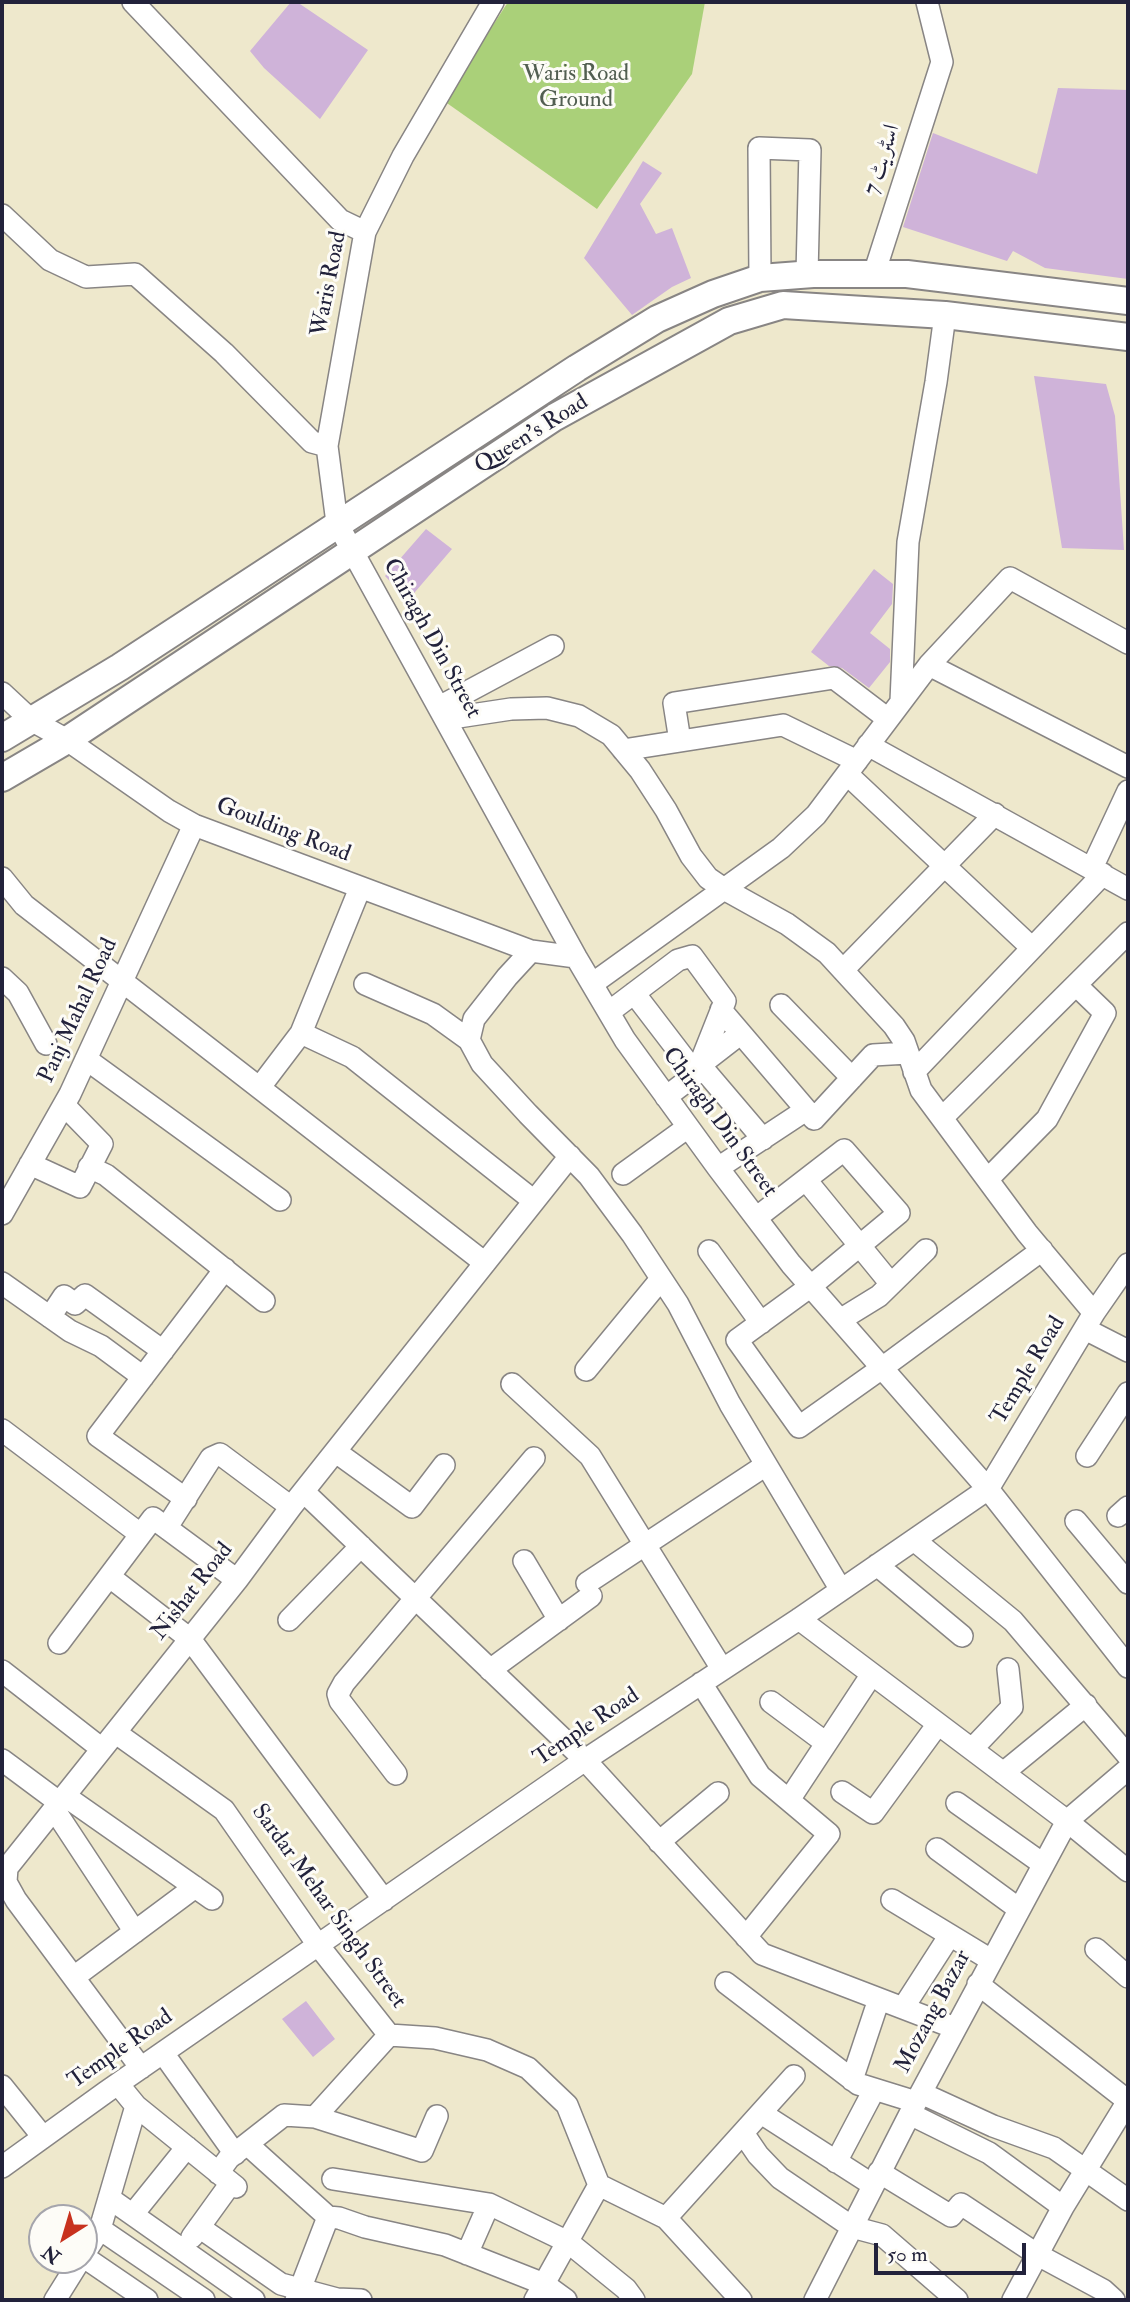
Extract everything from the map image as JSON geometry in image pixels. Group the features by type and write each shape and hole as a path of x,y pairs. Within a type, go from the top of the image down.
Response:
{"main road":[{"name":"Queen's Road","path":"2,738 120,667 577,368 657,319 713,294 760,278 807,274 907,274 1128,301"},
{"name":"Queen's Road","path":"2,778 66,740 555,417 729,321 783,304 945,315 1128,337"}],"street":[{"path":"133,2 341,220 365,232"},
{"name":"Waris Road","path":"337,523 327,446 365,232 402,156 493,2"},
{"name":"اسٹریٹ 7","path":"874,274 942,62 927,2"},
{"path":"760,278 759,148 810,150 807,274"},
{"path":"2,215 50,260 86,277 135,274 224,353 312,442 327,446"},
{"path":"901,701 908,542 945,315"},
{"name":"Chiragh Din Street","path":"337,523 576,957 625,1040 718,1168 811,1286 1122,1644 1128,1667"},
{"path":"593,984 781,848 816,815 929,665 1010,578 1128,643"},
{"path":"442,713 553,646"},
{"path":"929,665 1128,767"},
{"path":"680,741 674,703 834,678 888,719"},
{"name":"Goulding Road","path":"2,693 31,720 66,740 169,811 194,825 531,951 576,957"},
{"path":"442,713 547,708 579,716 611,734 666,810 691,856 708,878 787,924 827,953 894,1026 904,1041 921,1090 1042,1250 1090,1321 1128,1351"},
{"path":"623,750 783,725 858,760 995,814 1128,889"},
{"path":"858,760 944,866 1032,948"},
{"path":"911,1062 1032,948 1097,871 1128,792"},
{"path":"843,970 995,814"},
{"name":"Panj Mahal Road","path":"2,1213 64,1105 194,825"},
{"path":"2,877 24,905 485,1263"},
{"path":"260,1087 300,1033 360,888"},
{"path":"942,1118 1128,933"},
{"path":"469,1040 474,1019 531,951"},
{"path":"608,1012 678,960 692,957 725,1001 698,1069"},
{"path":"2,978 19,993 46,1044"},
{"path":"365,984 433,1014 469,1040 482,1064 596,1185 678,1304 730,1404 841,1590"},
{"path":"988,1180 1047,1119 1105,1013 1076,985"},
{"path":"634,993 698,1069 763,1139"},
{"path":"781,1005 852,1078"},
{"path":"721,1010 814,1119 873,1055 911,1062"},
{"path":"300,1033 352,1057 534,1201"},
{"path":"666,1097 740,1034"},
{"path":"86,1059 280,1200"},
{"path":"30,1164 80,1187 102,1144 64,1105"},
{"path":"718,1168 806,1110"},
{"path":"623,1174 688,1127"},
{"path":"756,1218 844,1150 899,1213 811,1286 737,1340 799,1427 1042,1250"},
{"name":"Nishat Road","path":"141,2068 16,1900 6,1882 5,1864 60,1803 570,1156"},
{"path":"89,1167 106,1175 264,1301"},
{"path":"806,1180 891,1284"},
{"path":"840,1320 879,1296 926,1250"},
{"path":"709,1251 761,1323"},
{"name":"Temple Road","path":"2,2167 585,1760 799,1619 988,1489 1090,1321 1128,1264"},
{"path":"186,1499 99,1436 225,1269"},
{"path":"586,1370 661,1279"},
{"path":"2,1283 70,1331 102,1346 143,1377"},
{"path":"50,1317 64,1296 75,1304 85,1295 163,1351"},
{"path":"512,1384 590,1455 722,1669"},
{"path":"1087,1456 1128,1393"},
{"path":"2,1430 140,1534"},
{"path":"336,1452 412,1507 444,1465"},
{"path":"166,1527 211,1458 220,1454 298,1499 360,1546 585,1760 762,1954 955,2028"},
{"path":"396,1774 340,1701 338,1694 534,1458"},
{"path":"490,1670 559,1620 589,1590 645,1545 766,1465"},
{"path":"59,1643 153,1518 237,1580"},
{"path":"1076,1521 1128,1583"},
{"path":"914,1540 1013,1621 1128,1755"},
{"path":"289,1620 360,1546"},
{"path":"524,1561 559,1620"},
{"path":"877,1565 962,1636"},
{"path":"110,1577 190,1639 384,1900"},
{"path":"799,1619 1067,1821 1128,1871"},
{"path":"972,1749 1012,1707 1008,1669"},
{"name":"Sardar Mehar Singh Street","path":"2,1671 109,1741 224,1810 318,1945 389,2035 435,2038 487,2050 528,2068 567,2105 599,2185"},
{"path":"789,1800 872,1674"},
{"path":"701,1683 760,1776 829,1834 746,1937"},
{"path":"771,1702 826,1743"},
{"path":"1003,1773 1086,1706"},
{"path":"842,1792 873,1813 938,1724"},
{"path":"2,1760 60,1803 203,1893 135,1932 74,1977"},
{"name":"Mozang Bazar","path":"816,2300 978,1984 1067,1821 1128,1769"},
{"path":"659,1842 718,1793"},
{"path":"60,1803 135,1932"},
{"path":"957,1803 1043,1864"},
{"path":"937,1849 1019,1909"},
{"path":"892,1900 991,1960"},
{"path":"903,2008 950,1935"},
{"path":"1096,1950 1128,1977"},
{"path":"726,1983 852,2080 874,2090 993,2126 1054,2148 1128,2200"},
{"path":"978,1984 1128,2101 1063,2207 1013,2300"},
{"path":"852,2080 879,1999"},
{"path":"315,2117 389,2035"},
{"path":"163,2053 241,2149 328,2217 444,2245 540,2292 566,2300"},
{"path":"666,2218 794,2076"},
{"path":"118,2084 136,2106 228,2181"},
{"path":"2,2086 43,2137"},
{"path":"836,2162 874,2090"},
{"path":"916,2103 1063,2207"},
{"path":"98,2232 136,2106"},
{"path":"761,2113 836,2162 951,2216 961,2204 1038,2255 1103,2290 1114,2300"},
{"path":"182,2249 228,2181 241,2149 284,2115 315,2117 422,2151 437,2116"},
{"path":"743,2133 758,2155 780,2178 852,2227 882,2235 957,2300"},
{"path":"133,2214 187,2147"},
{"path":"333,2179 489,2204 568,2242 626,2289 635,2300"},
{"path":"540,2292 599,2185 666,2218 733,2298"},
{"path":"109,2198 254,2300"},
{"path":"467,2254 489,2204"},
{"path":"298,2295 328,2217"},
{"path":"199,2227 298,2295 361,2300"},
{"path":"100,2229 204,2300"},
{"path":"98,2267 147,2300"},
{"path":"55,2300 72,2274"}],"green space":[{"name":"Waris Road Ground","path":"508,2 705,2 692,74 597,209 444,101"}],"building":[{"path":"291,2 297,2 368,50 320,119 264,68 250,51"},
{"path":"1058,88 1128,90 1128,279 1045,268 1013,251 1007,261 903,227 933,133 1037,174"},
{"path":"643,161 662,173 640,204 656,234 672,228 691,278 672,287 632,315 584,258"},
{"path":"1034,376 1106,384 1115,416 1124,550 1062,548"},
{"path":"426,529 452,549 409,599 385,576"},
{"path":"874,569 893,584 892,604 870,633 890,649 890,662 869,688 842,668 829,666 811,652"},
{"path":"306,2001 335,2039 313,2057 282,2019"}]}
